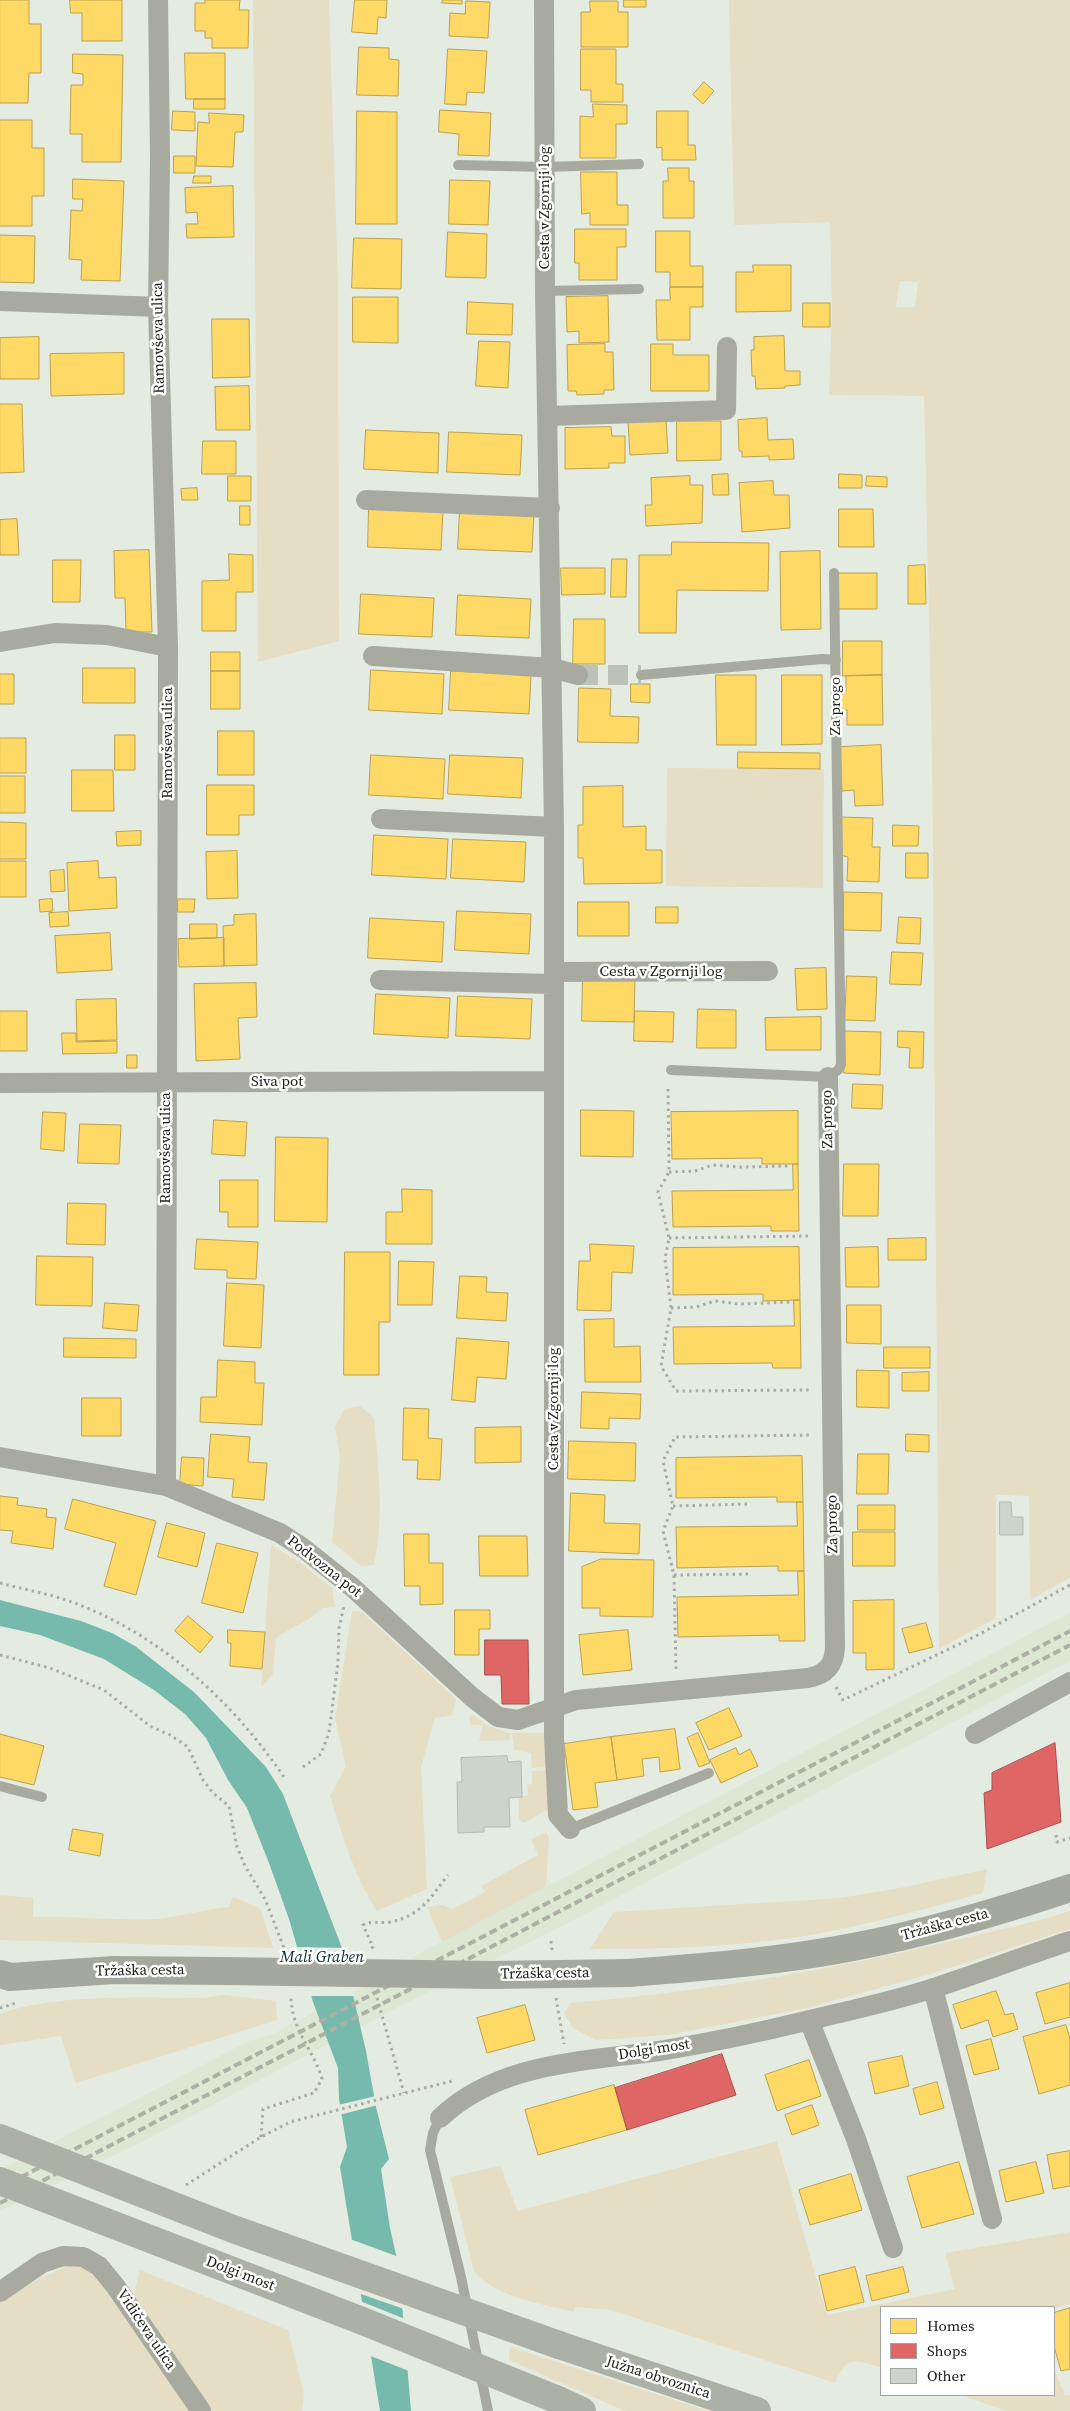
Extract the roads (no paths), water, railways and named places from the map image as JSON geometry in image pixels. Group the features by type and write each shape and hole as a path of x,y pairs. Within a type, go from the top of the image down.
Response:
{"highway":[{"name":"Južna obvoznica","path":"0,2138 224,2226 559,2345 757,2411"},
{"name":"Dolgi most","path":"0,2181 360,2320 570,2406"}],"main road":[{"name":"Tržaška cesta","path":"3,1977 114,1970 491,1975 629,1973 748,1963 859,1946 952,1924 1070,1888"}],"street":[{"name":"Ramovševa ulica","path":"158,0 160,157 158,307 168,647 166,1486"},
{"name":"Cesta v Zgornji log","path":"544,0 545,291 554,827 554,1708 558,1815 570,1829"},
{"path":"0,301 158,307"},
{"path":"548,416 726,410 727,348"},
{"path":"366,500 550,508"},
{"path":"0,642 55,633 90,634 107,635 168,647"},
{"path":"373,656 552,668 578,676"},
{"path":"381,819 554,827"},
{"name":"Cesta v Zgornji log","path":"380,980 554,978 768,971"},
{"name":"Za progo","path":"554,1708 576,1700 803,1679 822,1675 827,1670 834,1655 828,1077"},
{"name":"Siva pot","path":"0,1083 554,1081"},
{"name":"Podvozna pot","path":"0,1457 166,1486 280,1533 303,1548 352,1587 492,1713 504,1719 518,1720 554,1708"},
{"path":"975,1734 1070,1682"},
{"name":"Dolgi most","path":"440,2118 454,2104 480,2090 524,2071 567,2062 660,2051 809,2020 933,1988 1070,1941"},
{"path":"933,1988 992,2219"},
{"path":"809,2020 856,2138 893,2248"},
{"name":"Vidičeva ulica","path":"0,2292 42,2263 63,2256 83,2257 99,2266 116,2287 201,2411"}],"lane":[{"path":"458,166 545,167 640,164"},
{"path":"545,291 639,289"},
{"name":"Za progo","path":"828,1077 838,1070 841,1065 841,953 837,844 834,573"},
{"path":"640,675 822,659 836,660"},
{"path":"671,1070 828,1077"},
{"path":"570,1829 709,1773"},
{"path":"0,1786 42,1797"},
{"name":"Dolgi most","path":"440,2118 433,2133 430,2150 461,2277 488,2411"}],"water":[{"name":"Mali Graben","path":"0,1600 81,1621 112,1633 135,1646 194,1692 266,1767 283,1794 342,1948 389,2159 381,2169 390,2228 399,2268 411,2411 380,2411 340,2167 347,2147 339,2099 338,2068 313,2002 289,1919 247,1808 228,1780 206,1738 185,1714 154,1690 104,1659 40,1635 0,1626"}],"tunnel":[{"path":"578,675 641,675"}],"railway":[{"path":"0,2188 1070,1631"},
{"path":"0,2203 1070,1645"}]}
